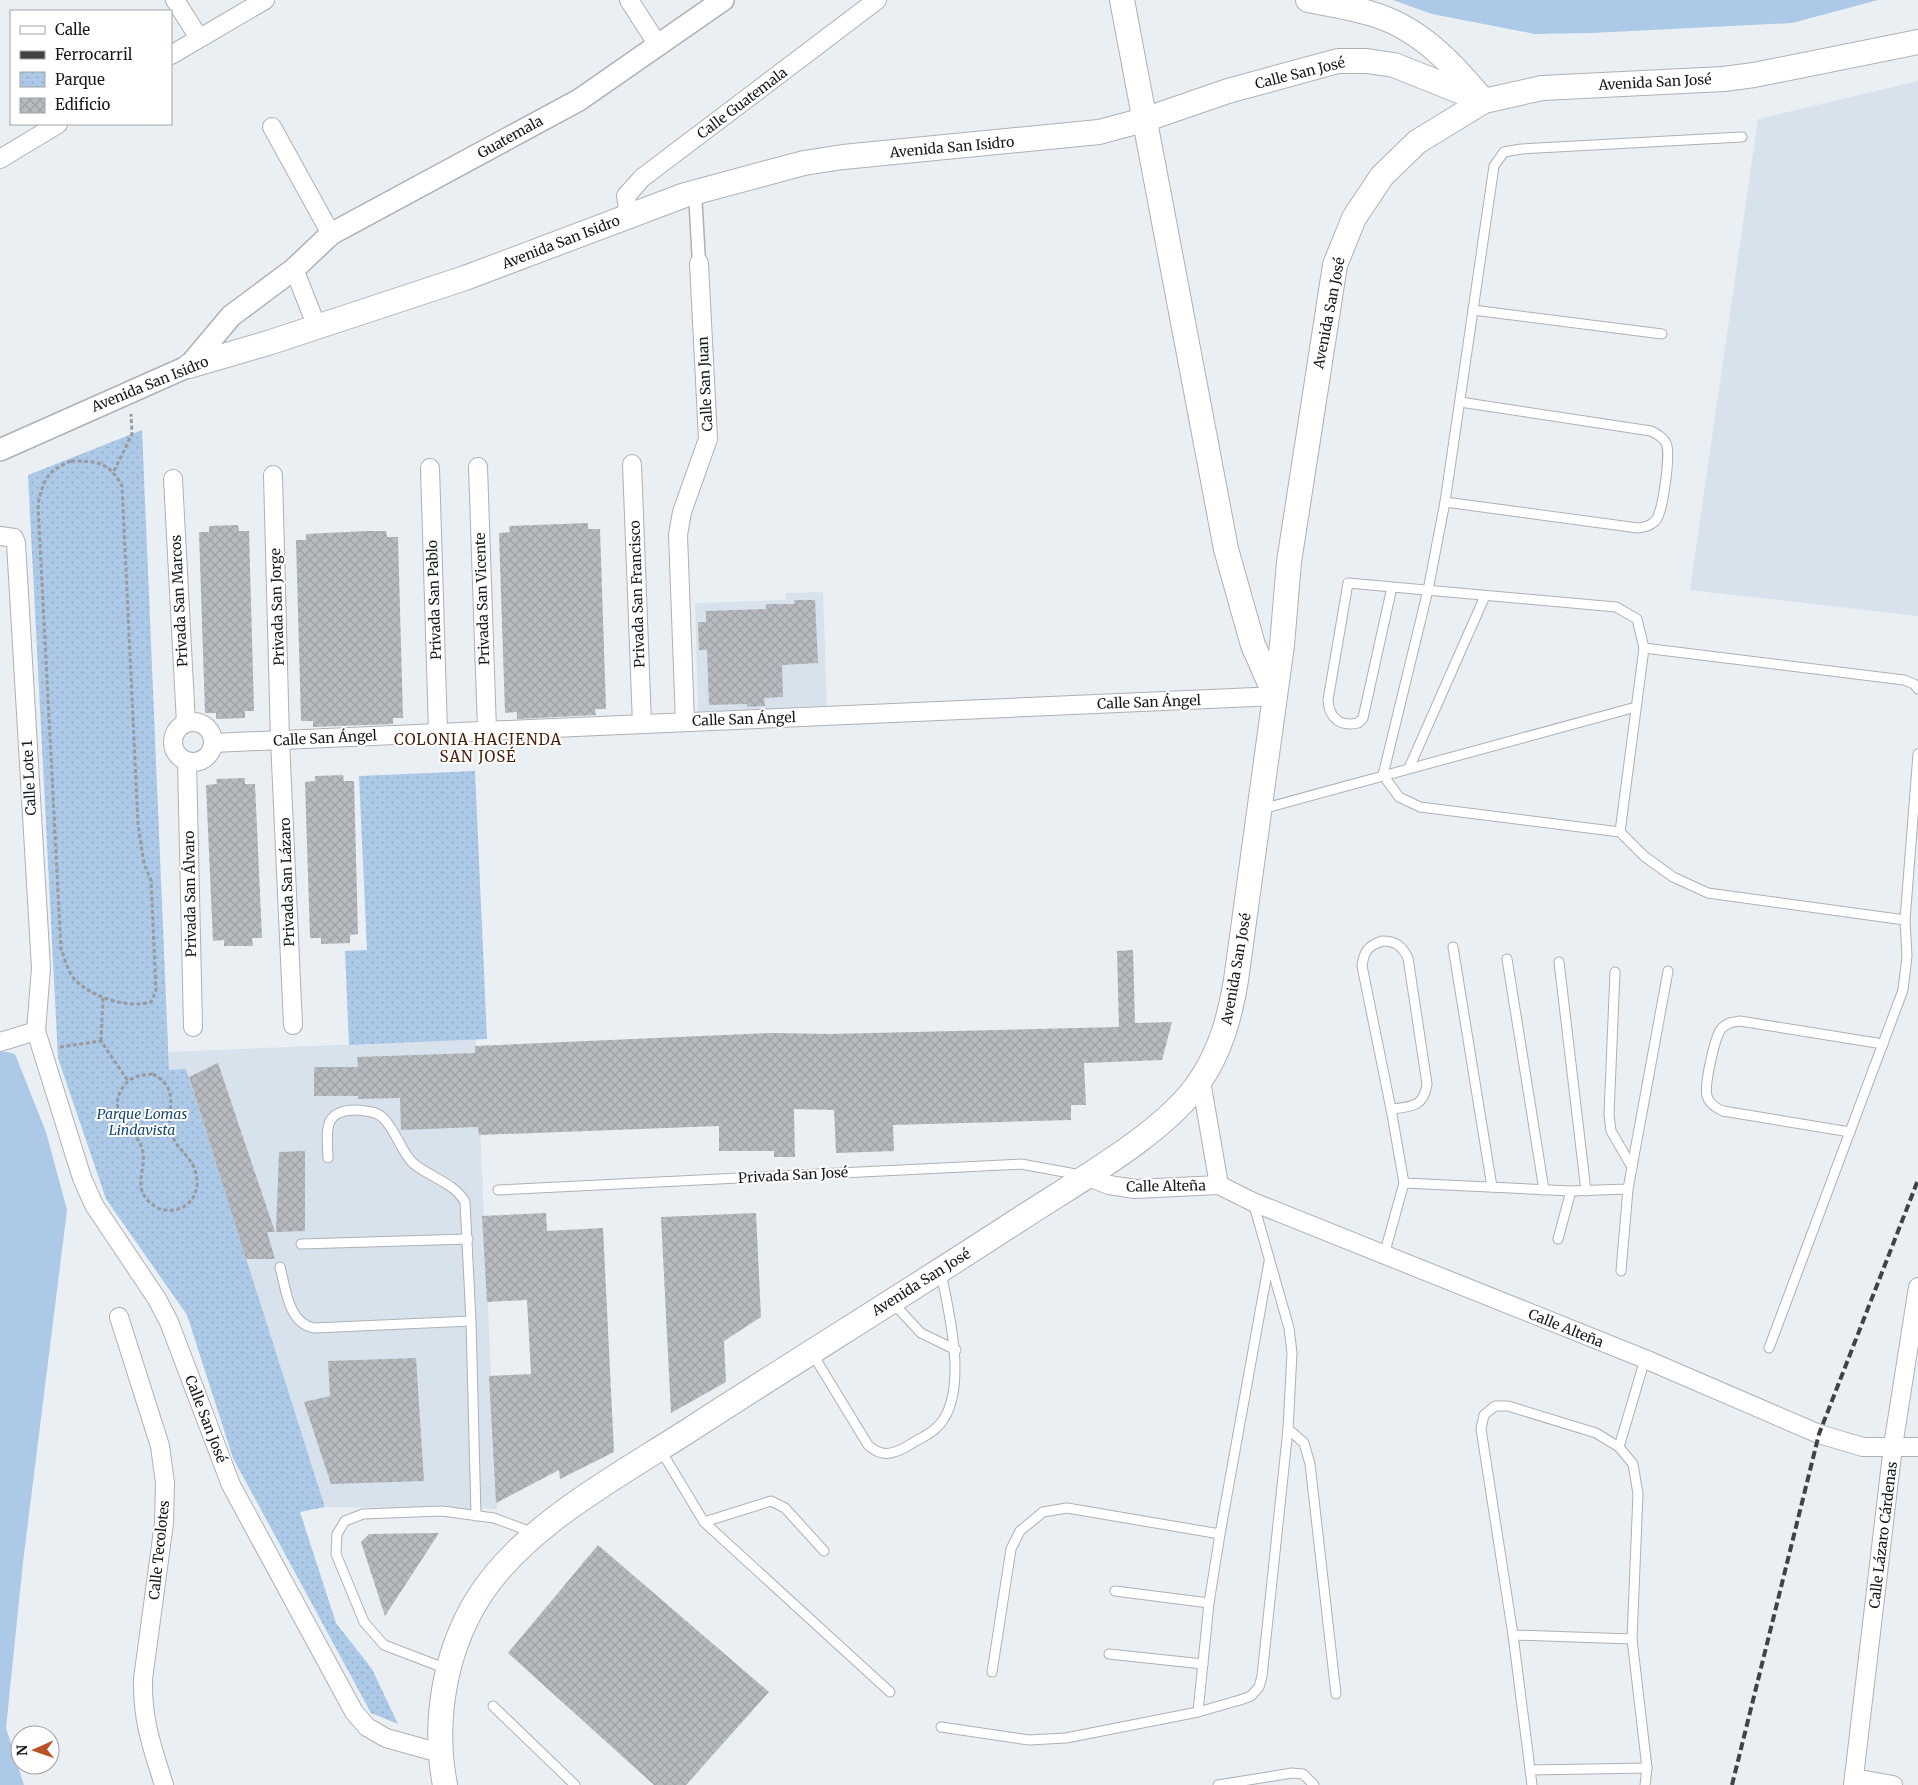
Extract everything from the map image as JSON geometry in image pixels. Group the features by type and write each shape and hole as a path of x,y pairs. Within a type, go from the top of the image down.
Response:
{"main road":[{"path":"1122,0 1226,549 1253,645 1276,696"},
{"path":"1308,0 1370,13 1408,29 1453,64 1484,101"},
{"name":"Avenida San José","path":"445,1785 440,1752 441,1708 448,1670 457,1641 477,1600 502,1566 536,1534 559,1516 660,1449 1086,1176 1167,1117 1200,1081 1229,1021 1276,696 1289,562 1335,265 1354,218 1382,176 1417,142 1484,101 1542,88 1754,76 1918,42"},
{"name":"Calle San José","path":"1144,120 1228,91 1300,70 1338,61 1355,60 1394,65 1484,101"},
{"name":"Avenida San Isidro","path":"190,366 317,327 465,278 695,192 804,163 843,157 1063,137 1099,132 1144,120"}],"street":[{"path":"175,0 199,38"},
{"path":"172,54 265,0"},
{"path":"629,0 658,46"},
{"name":"Guatemala","path":"294,269 331,234 579,100 723,0"},
{"name":"Calle Guatemala","path":"629,216 626,196 642,178 877,0"},
{"path":"0,159 56,125"},
{"path":"272,127 331,234"},
{"name":"Calle San Juan","path":"685,722 678,536 682,512 708,439 695,192"},
{"path":"190,366 231,316 294,269 317,327"},
{"name":"Avenida San Isidro","path":"0,450 190,366"},
{"name":"Privada San Francisco","path":"632,464 642,724"},
{"name":"Privada San Vicente","path":"478,467 487,730"},
{"name":"Privada San Pablo","path":"430,468 438,732"},
{"name":"Privada San Jorge","path":"273,475 280,740"},
{"name":"Privada San Marcos","path":"173,479 186,723"},
{"name":"Calle Lote 1","path":"0,536 14,538 16,543 41,968 36,1032"},
{"name":"Calle San Ángel","path":"214,742 1276,696"},
{"path":"197,722 207,727 214,742 205,759 193,763 187,762 176,755 172,743 176,730 186,723 197,722"},
{"name":"Privada San Lázaro","path":"280,740 293,1025"},
{"name":"Privada San Álvaro","path":"187,762 193,1027"},
{"path":"0,1042 36,1032"},
{"name":"Calle San José","path":"36,1032 82,1178 94,1205 157,1299 169,1322 231,1484 354,1712 367,1727 386,1738 440,1752"},
{"name":"Calle Alteña","path":"1200,1081 1219,1185"},
{"name":"Calle Alteña","path":"1086,1176 1109,1186 1135,1189 1219,1185 1253,1202 1645,1359 1826,1437 1863,1447 1918,1447"},
{"name":"Calle Lázaro Cárdenas","path":"1854,1781 1893,1446 1918,1287"},
{"name":"Calle Tecolotes","path":"119,1317 160,1446 165,1483 164,1523 143,1679 142,1705 147,1733 164,1785"},
{"path":"1854,1781 1893,1785"}],"lane":[{"path":"1383,775 1428,590 1445,502 1494,166 1504,152 1521,149 1742,137"},
{"path":"1473,310 1662,334"},
{"path":"1445,502 1638,528 1653,523 1661,510 1668,455 1667,444 1660,436 1651,431 1460,402"},
{"path":"1392,587 1363,718 1358,724 1345,724 1335,720 1329,711 1328,700 1348,584 1392,587 1428,590 1616,607 1637,619 1644,648 1620,832"},
{"path":"1409,768 1485,596"},
{"path":"1644,648 1904,680 1914,684 1918,689"},
{"path":"1259,809 1636,706"},
{"path":"1769,1348 1903,990 1907,956 1904,920 1918,754"},
{"path":"1383,775 1399,796 1420,807 1620,832 1644,856 1673,877 1708,893 1904,920"},
{"path":"1384,1255 1404,1183 1362,966 1367,949 1371,945 1382,941 1396,943 1404,949 1408,958 1427,1084 1425,1095 1418,1104 1407,1108 1391,1109"},
{"path":"1453,947 1492,1187"},
{"path":"1507,959 1544,1190"},
{"path":"1559,962 1586,1191"},
{"path":"1621,1271 1628,1190 1668,971"},
{"path":"1615,972 1609,1115 1611,1131 1632,1168"},
{"path":"1850,1132 1723,1111 1713,1106 1707,1097 1706,1086 1717,1037 1722,1028 1730,1022 1740,1021 1882,1044"},
{"path":"328,1158 327,1131 330,1120 338,1112 349,1110 371,1111 383,1117 410,1160 462,1196 466,1209 468,1239 476,1516"},
{"name":"Privada San José","path":"498,1190 1021,1164 1086,1176"},
{"path":"1404,1183 1544,1190 1628,1190"},
{"path":"1558,1239 1571,1190"},
{"path":"941,1727 1029,1740 1066,1738 1198,1712 1251,1696 1258,1687 1262,1676 1288,1429 1292,1353 1289,1328 1253,1202"},
{"path":"301,1244 468,1239"},
{"path":"1198,1712 1209,1602 1270,1260"},
{"path":"280,1267 293,1313 298,1321 305,1326 314,1328 471,1321"},
{"path":"811,1351 868,1445 876,1452 886,1455 896,1452 936,1428 947,1414 952,1398 956,1350 941,1270"},
{"path":"891,1301 921,1333 956,1350"},
{"path":"1619,1447 1645,1359"},
{"path":"1532,1785 1513,1635 1481,1429 1484,1415 1495,1406 1508,1406 1596,1433 1619,1447 1632,1464 1638,1494 1632,1640 1647,1768 1645,1785"},
{"path":"1288,1429 1304,1443 1310,1464 1336,1694"},
{"path":"660,1449 704,1522 890,1692"},
{"path":"704,1522 771,1501 785,1508 824,1551"},
{"path":"992,1672 1011,1549 1020,1531 1043,1512 1068,1508 1220,1534"},
{"path":"448,1670 384,1645 364,1622 336,1554 337,1534 345,1521 363,1514 442,1511 494,1518 536,1534"},
{"path":"1115,1591 1209,1602"},
{"path":"1513,1635 1632,1640"},
{"path":"1109,1654 1203,1664"},
{"path":"493,1706 575,1785"},
{"path":"1531,1770 1647,1768"},
{"path":"1218,1785 1292,1773 1303,1774 1312,1780 1314,1785"}],"path":[{"path":"114,471 132,434 128,392"},
{"path":"72,461 92,461 114,471 122,486 138,824 144,864 150,880 156,991 150,1002 141,1005 103,998 88,990 74,979 61,949 38,505 46,476 57,467 72,461"},
{"path":"103,998 101,1041 128,1081"},
{"path":"41,1050 101,1041"},
{"path":"153,1074 165,1081 171,1094 171,1130 178,1148 196,1171 198,1187 195,1197 185,1207 172,1211 159,1209 149,1202 142,1190 140,1178 143,1152 136,1137 121,1116 118,1104 120,1091 128,1081 139,1075 153,1074"}],"shaded area":[{"path":"1918,81 1918,616 1690,590 1758,119"},
{"path":"823,592 827,709 698,713 695,603 786,600 786,593"},
{"path":"476,1039 497,1509 325,1507 186,1070 169,1070 169,1052"}],"green space":[{"path":"1393,0 1878,0 1792,23 1535,34 1432,14"},
{"name":"Parque Lomas Lindavista","path":"142,430 169,1070 186,1069 325,1507 300,1512 336,1623 372,1669 398,1724 371,1713 233,1458 187,1315 106,1199 58,1058 28,475"},
{"path":"475,771 487,1039 349,1045 345,951 367,950 359,776"},
{"path":"0,1052 7,1052 15,1054 46,1132 67,1210 23,1562 6,1728 10,1741 10,1775 21,1775 24,1785 0,1785"}],"building":[{"path":"588,523 588,529 600,529 606,709 595,709 596,715 517,719 517,712 505,713 499,533 510,532 509,526"},
{"path":"238,525 239,531 249,531 254,711 245,711 245,718 216,719 216,713 205,713 199,532 209,532 209,526"},
{"path":"386,531 387,537 398,537 403,718 393,718 393,724 313,727 313,721 301,721 296,540 306,540 306,534"},
{"path":"794,600 815,600 818,663 782,665 783,697 764,698 765,706 747,707 747,704 709,705 707,650 699,650 698,622 706,622 706,611 766,609 766,604 795,604"},
{"path":"343,775 344,781 354,781 358,934 350,935 350,943 321,944 321,938 310,938 305,782 315,781 315,776"},
{"path":"245,778 245,784 255,784 262,938 252,938 253,946 224,946 224,940 213,941 206,785 217,784 216,779"},
{"path":"1133,950 1135,1023 1172,1022 1162,1060 1084,1063 1086,1105 1071,1105 1071,1120 893,1125 894,1151 836,1153 834,1110 794,1109 795,1157 774,1157 774,1151 719,1151 719,1126 479,1135 478,1127 401,1130 400,1098 358,1099 358,1096 314,1096 314,1067 358,1067 357,1057 475,1053 475,1046 771,1033 831,1034 1119,1027 1117,951"},
{"path":"218,1063 275,1232 267,1232 275,1259 246,1259 189,1077"},
{"path":"305,1151 305,1231 276,1232 279,1152"},
{"path":"546,1213 547,1231 603,1228 614,1452 560,1479 559,1470 496,1503 489,1376 531,1374 527,1300 487,1302 482,1216"},
{"path":"756,1213 761,1317 724,1341 726,1382 671,1413 661,1217"},
{"path":"416,1358 424,1481 331,1484 304,1402 330,1396 328,1361"},
{"path":"439,1533 385,1616 361,1542 369,1534"},
{"path":"598,1545 769,1692 686,1785 654,1785 508,1653"}],"railway":[{"path":"1732,1785 1819,1434 1918,1180"}],"district":[{"name":"COLONIA HACIENDA SAN JOSÉ","path":"478,748"}]}
